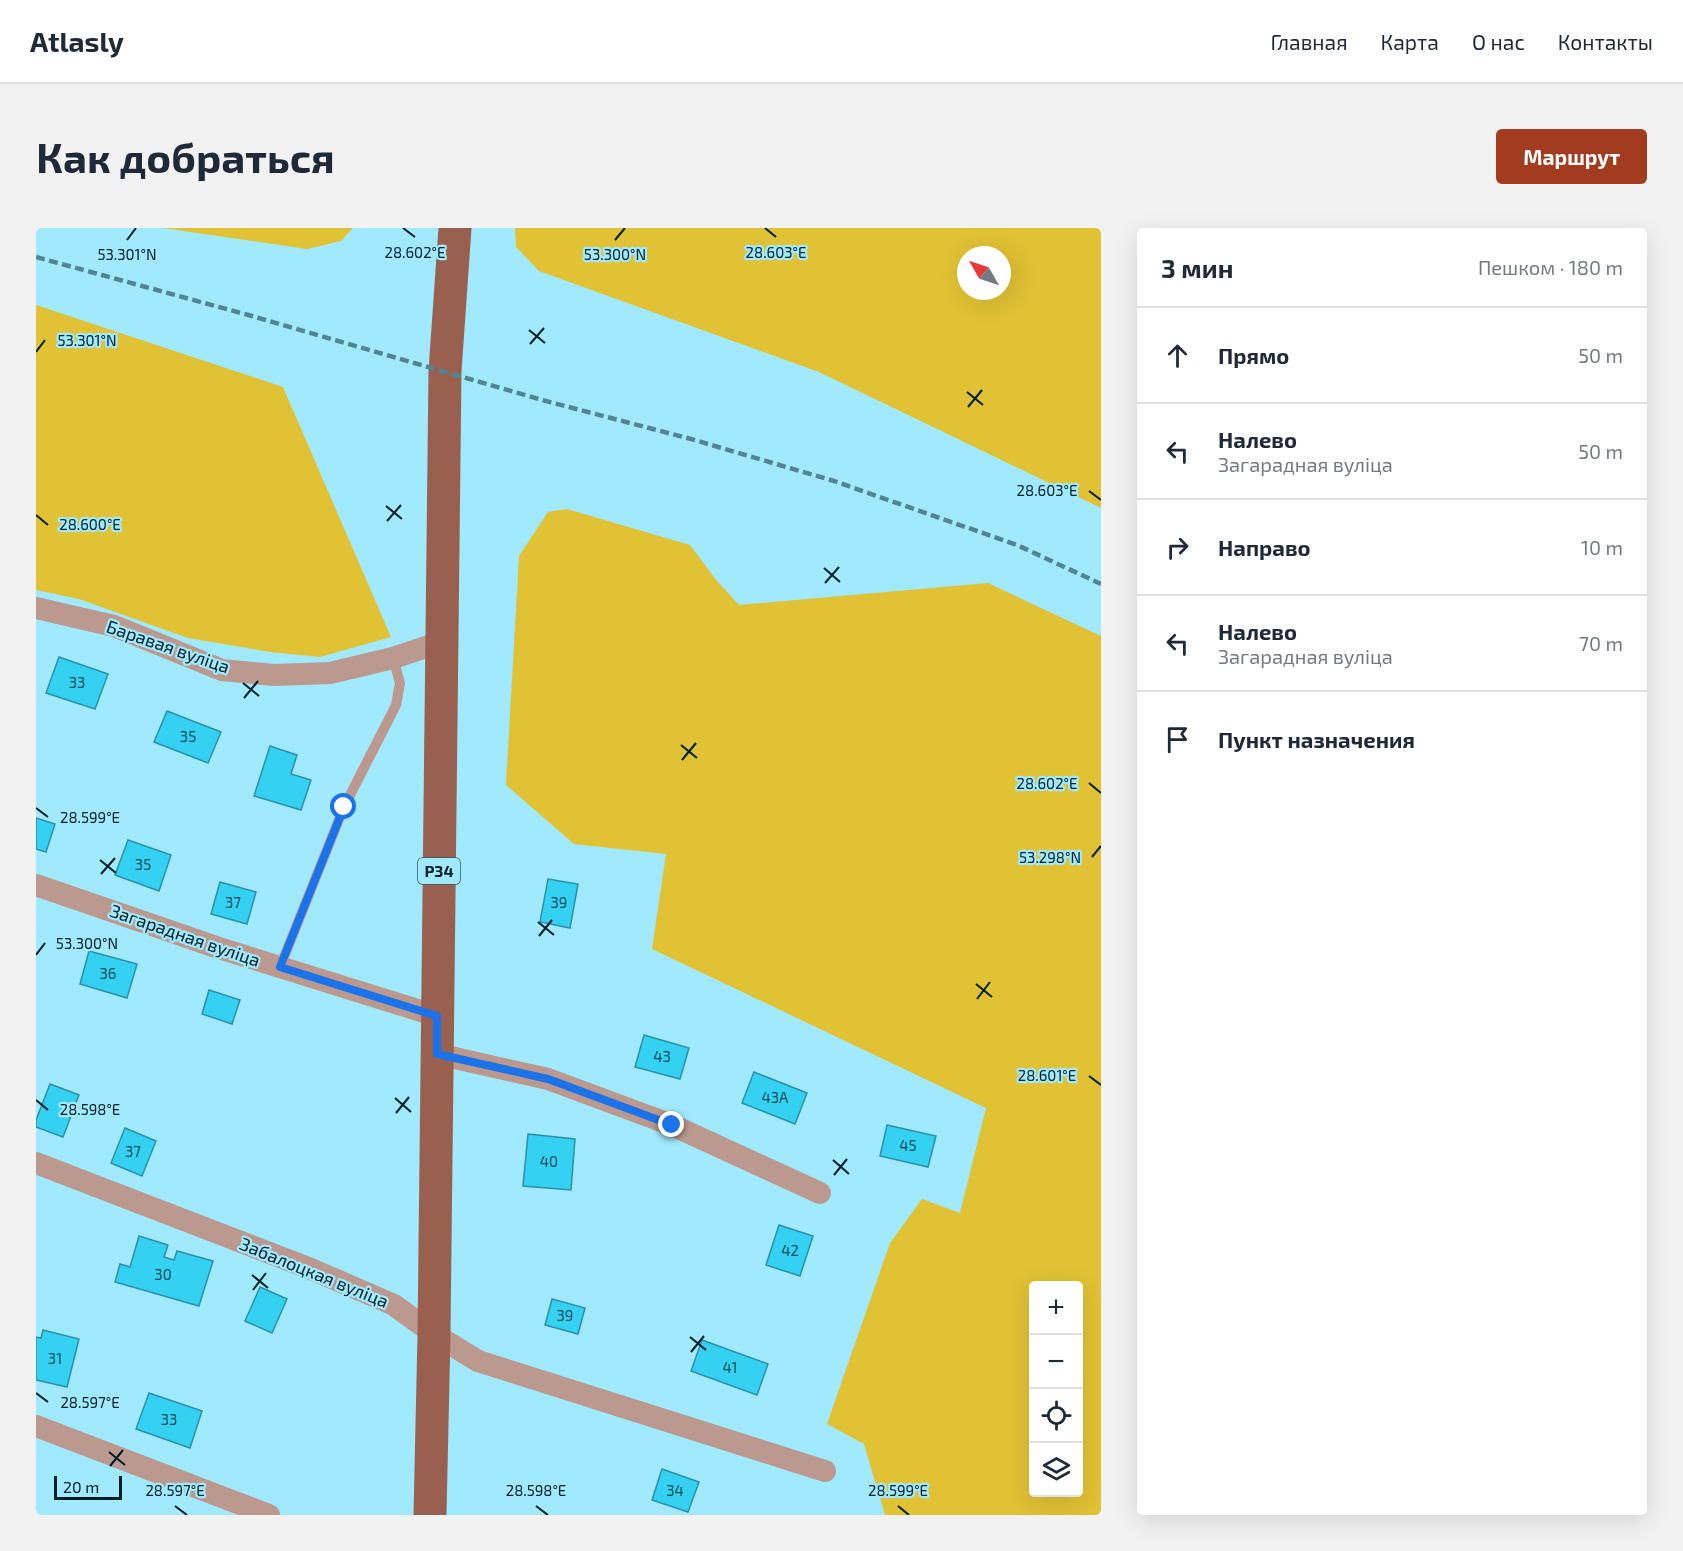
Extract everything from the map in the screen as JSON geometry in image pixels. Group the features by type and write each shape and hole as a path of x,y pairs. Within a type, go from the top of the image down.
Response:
{"main road":[{"name":"Р34","path":"430,1515 445,371 455,228"}],"street":[{"name":"Баравая вуліца","path":"36,608 114,626 222,670 274,675 330,672 393,658 441,642"},
{"name":"Загарадная вуліца","path":"36,885 219,948 437,1016"},
{"path":"437,1054 548,1079 672,1125 820,1194"},
{"name":"Забалоцкая вуліца","path":"36,1163 394,1305 434,1334 478,1361 825,1471"},
{"path":"36,1426 268,1515"}],"lane":[{"path":"280,967 344,807 396,705 400,683 393,658"}],"shaded area":[{"path":"163,228 353,228 341,241 307,249"},
{"path":"515,228 1101,228 1101,508 819,372 539,271 516,247"},
{"path":"36,305 283,387 391,637 320,657 270,652 188,638 79,599 36,590"},
{"path":"567,509 690,545 717,581 739,605 988,583 1101,636 1101,1515 885,1515 864,1444 827,1424 890,1243 922,1199 960,1213 986,1108 652,949 666,854 574,844 506,785 519,556 548,512"}],"building":[{"path":"59,657 108,674 95,709 46,693"},
{"path":"167,711 221,732 208,763 154,742"},
{"path":"270,746 297,755 291,774 311,780 301,810 254,796"},
{"path":"36,818 55,824 46,852 36,849"},
{"path":"128,840 171,855 159,891 115,875"},
{"path":"548,879 578,884 570,928 540,922"},
{"path":"220,882 256,892 247,924 211,914"},
{"path":"89,951 137,964 127,998 80,984"},
{"path":"209,990 240,1000 232,1024 202,1014"},
{"path":"644,1035 689,1048 680,1079 635,1067"},
{"path":"754,1072 807,1093 795,1124 742,1103"},
{"path":"50,1084 79,1095 63,1137 36,1127 36,1120"},
{"path":"887,1125 936,1136 928,1167 880,1156"},
{"path":"125,1128 156,1141 142,1176 111,1163"},
{"path":"528,1134 575,1139 571,1190 523,1186"},
{"path":"779,1225 813,1236 800,1276 766,1265"},
{"path":"139,1236 168,1245 164,1257 174,1260 177,1251 213,1261 199,1306 115,1282 120,1264 130,1267"},
{"path":"260,1287 287,1299 272,1333 245,1321"},
{"path":"552,1299 585,1308 578,1334 545,1325"},
{"path":"43,1330 79,1339 67,1387 36,1380 36,1337 41,1338"},
{"path":"702,1340 768,1364 757,1395 691,1371"},
{"path":"149,1393 202,1411 190,1448 136,1429"},
{"path":"662,1469 699,1482 688,1512 652,1500"}],"railway":[{"path":"36,257 834,481 1017,545 1101,584"}],"route":[{"path":"344,807 280,967 437,1016 437,1054 548,1079 672,1125"}]}
